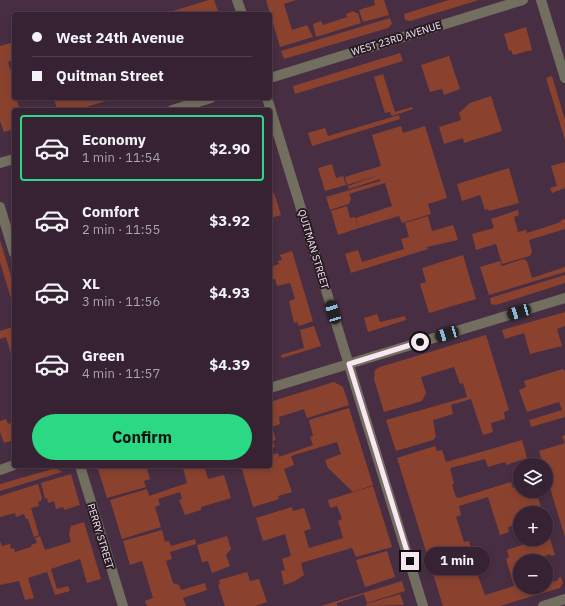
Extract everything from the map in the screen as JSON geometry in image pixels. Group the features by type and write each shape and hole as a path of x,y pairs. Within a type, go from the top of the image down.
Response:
{"street":[{"path":"237,0 241,12"},
{"name":"WEST 23RD AVENUE","path":"272,77 523,0"},
{"path":"541,0 565,78"},
{"path":"178,108 204,100"},
{"name":"QUITMAN STREET","path":"272,111 424,606"},
{"path":"0,163 12,160"},
{"path":"0,207 12,246"},
{"path":"272,387 565,298"},
{"path":"0,470 12,467"},
{"name":"PERRY STREET","path":"81,468 123,606"},
{"path":"543,606 565,599"}],"shaded area":[{"path":"209,0 214,0 218,12 170,12"},
{"path":"266,0 296,0 284,4 292,30 307,25 313,37 280,47 272,20 272,12 270,12"},
{"path":"374,0 384,0 389,15 363,22 359,10 375,5"},
{"path":"449,0 479,0 410,21 405,20 404,14"},
{"path":"354,11 355,13 358,13 361,23 316,37 313,24 321,21 323,25 347,17 346,14"},
{"path":"390,18 392,24 388,28 284,59 281,51"},
{"path":"526,27 532,50 513,55 511,50 509,51 504,34"},
{"path":"12,43 12,61 8,62 12,74 12,100 17,100 19,108 12,108 12,130 4,132 0,121 0,46"},
{"path":"400,53 403,61 295,94 293,86"},
{"path":"449,56 460,89 444,95 442,89 430,92 421,65"},
{"path":"383,74 395,112 412,107 413,109 392,116 390,112 385,113 374,77"},
{"path":"552,76 565,120 565,140 546,78"},
{"path":"491,96 502,131 464,143 463,138 444,144 439,127 461,120 459,113 470,103"},
{"path":"54,100 109,100 83,108 56,108"},
{"path":"399,115 400,119 312,146 308,133 325,128 328,136"},
{"path":"401,126 403,133 425,126 447,198 428,204 431,214 402,223 399,216 359,228 356,218 392,206 385,183 349,194 351,199 349,204 330,210 326,197 380,181 380,179 349,189 348,186 379,175 347,185 345,177 381,166 372,135"},
{"path":"565,162 565,188 552,193 550,188 557,186 551,166"},
{"path":"332,164 336,178 343,176 346,185 325,191 318,168"},
{"path":"509,168 519,203 489,211 488,209 485,210 480,195 462,201 457,184"},
{"path":"274,193 281,215 272,218 272,194"},
{"path":"347,206 350,218 355,217 359,228 338,235 331,211"},
{"path":"518,210 519,215 514,217 518,232 526,230 527,233 561,222 561,220 565,219 565,229 529,240 532,252 530,256 502,264 496,244 476,250 472,234 494,228 491,219"},
{"path":"428,216 432,231 453,225 458,240 427,247 428,249 351,273 345,254 358,250 362,262 404,249 401,239 409,237 405,223"},
{"path":"0,240 12,279 12,302 0,262"},
{"path":"292,251 313,321 299,326 297,322 294,323 289,301 295,299 290,283 277,286 275,279 272,279 272,266 279,264 278,261 282,260 280,255"},
{"path":"463,255 476,299 429,313 420,284 426,282 422,268"},
{"path":"523,259 527,261 532,278 565,267 565,272 489,295 480,267 500,261 502,266"},
{"path":"565,275 565,283 496,305 491,304 490,298"},
{"path":"565,312 565,326 557,329 562,346 530,354 524,333 505,339 502,330"},
{"path":"377,314 380,322 405,316 406,320 368,332 364,318"},
{"path":"314,326 321,346 282,358 281,355 304,348 300,330"},
{"path":"12,327 12,358 6,337 0,339 0,331"},
{"path":"486,335 509,410 504,412 505,419 491,423 493,432 483,435 471,399 451,405 453,414 433,420 436,437 433,440 396,451 386,420 467,397 463,383 460,384 454,367 421,377 426,393 422,401 384,412 374,379 375,370 380,367"},
{"path":"563,369 565,371 565,417 531,427 529,420 562,410 559,402 527,412 519,390 526,387 524,381"},
{"path":"334,382 343,387 349,405 307,418 304,409 279,417 280,424 272,427 272,401"},
{"path":"349,408 373,485 353,492 328,468 325,460 341,454 337,442 291,456 294,465 284,469 292,492 278,496 279,499 253,507 242,468 272,468 272,454 278,453 279,457 313,445 310,437 313,436 309,420"},
{"path":"6,419 8,424 12,423 12,441 4,443 0,432 0,421"},
{"path":"272,427 276,440 273,441 275,447 272,448"},
{"path":"565,435 565,443 562,436"},
{"path":"522,440 527,458 513,458 513,463 506,465 505,462 488,467 485,459 450,468 454,484 452,485 456,497 459,498 511,482 513,488 513,498 538,498 541,506 513,506 513,526 508,527 509,532 500,535 488,497 459,506 461,515 456,517 464,542 469,541 476,564 474,565 485,595 513,586 513,594 540,594 500,606 443,606 397,458 435,446 437,451 442,450 446,462"},
{"path":"565,443 565,537 553,498 553,458 541,458 539,451"},
{"path":"56,468 62,472 0,491 0,484"},
{"path":"98,468 147,468 150,479 144,481 146,487 107,498"},
{"path":"183,468 205,468 208,479 224,475 231,498 201,507 201,510 185,515 179,500 182,499 180,492 158,499 160,505 155,507 161,527 122,539 110,500 147,489 149,496 187,483"},
{"path":"71,474 80,505 64,510 63,507 56,509 54,501 48,503 47,498 45,499 41,483"},
{"path":"38,484 42,498 41,501 38,502 39,506 31,508 39,535 34,537 28,519 26,519 24,514 16,517 15,513 0,517 0,496"},
{"path":"373,486 392,547 356,557 352,548 301,563 304,575 295,581 284,585 281,571 285,570 282,559 291,556 285,534 263,541 256,518 292,507 293,511 304,508 311,529 304,531 309,548 343,538 338,521 342,519 337,506 330,508 328,500"},
{"path":"84,522 101,579 87,583 80,559 51,569 57,589 68,586 70,591 55,595 47,572 28,578 34,598 25,600 19,581 0,585 0,541 2,546 10,544 11,549 14,548 15,552 31,547 31,545 37,543 35,538 40,536 45,550 71,542 69,534 71,526"},
{"path":"162,530 165,542 169,541 171,546 195,539 196,544 170,552 172,559 166,561 173,583 179,585 181,590 205,583 207,590 183,598 186,606 147,606 145,601 153,598 142,561 130,565 123,541"},
{"path":"227,536 231,549 226,555 230,566 212,573 208,561 202,562 197,545"},
{"path":"519,546 552,546 555,555 513,554 513,583 506,559 509,557 507,550"},
{"path":"387,551 395,577 365,587 356,560"},
{"path":"247,572 250,581 259,579 267,602 255,606 225,606 218,585 220,584 219,580"},
{"path":"561,577 563,583 560,588 553,590 553,582"},
{"path":"402,581 405,591 367,603 364,594 337,603 337,606 321,606"},
{"path":"400,594 404,605 367,606 366,604"}],"route":[{"path":"410,561 349,364 420,342"}]}
